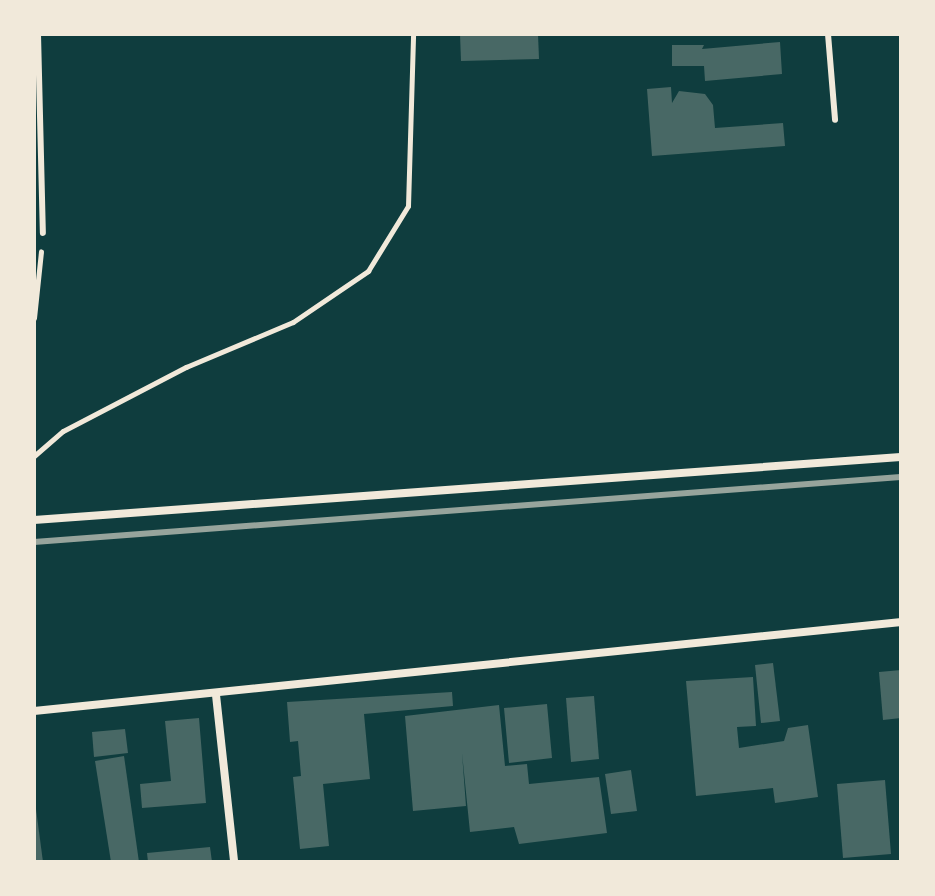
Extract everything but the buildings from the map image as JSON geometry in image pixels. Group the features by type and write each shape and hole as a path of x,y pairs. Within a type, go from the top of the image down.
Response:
{"street":[{"path":"34,520 901,457"},
{"path":"34,711 216,695 901,622"},
{"path":"216,695 234,862"}],"lane":[{"path":"38,34 43,233"},
{"path":"828,34 835,120"}],"path":[{"path":"34,456 63,431 172,374 293,322 368,271 408,206 413,34"},
{"path":"34,318 43,233"}],"railway":[{"path":"34,542 901,477"}]}
